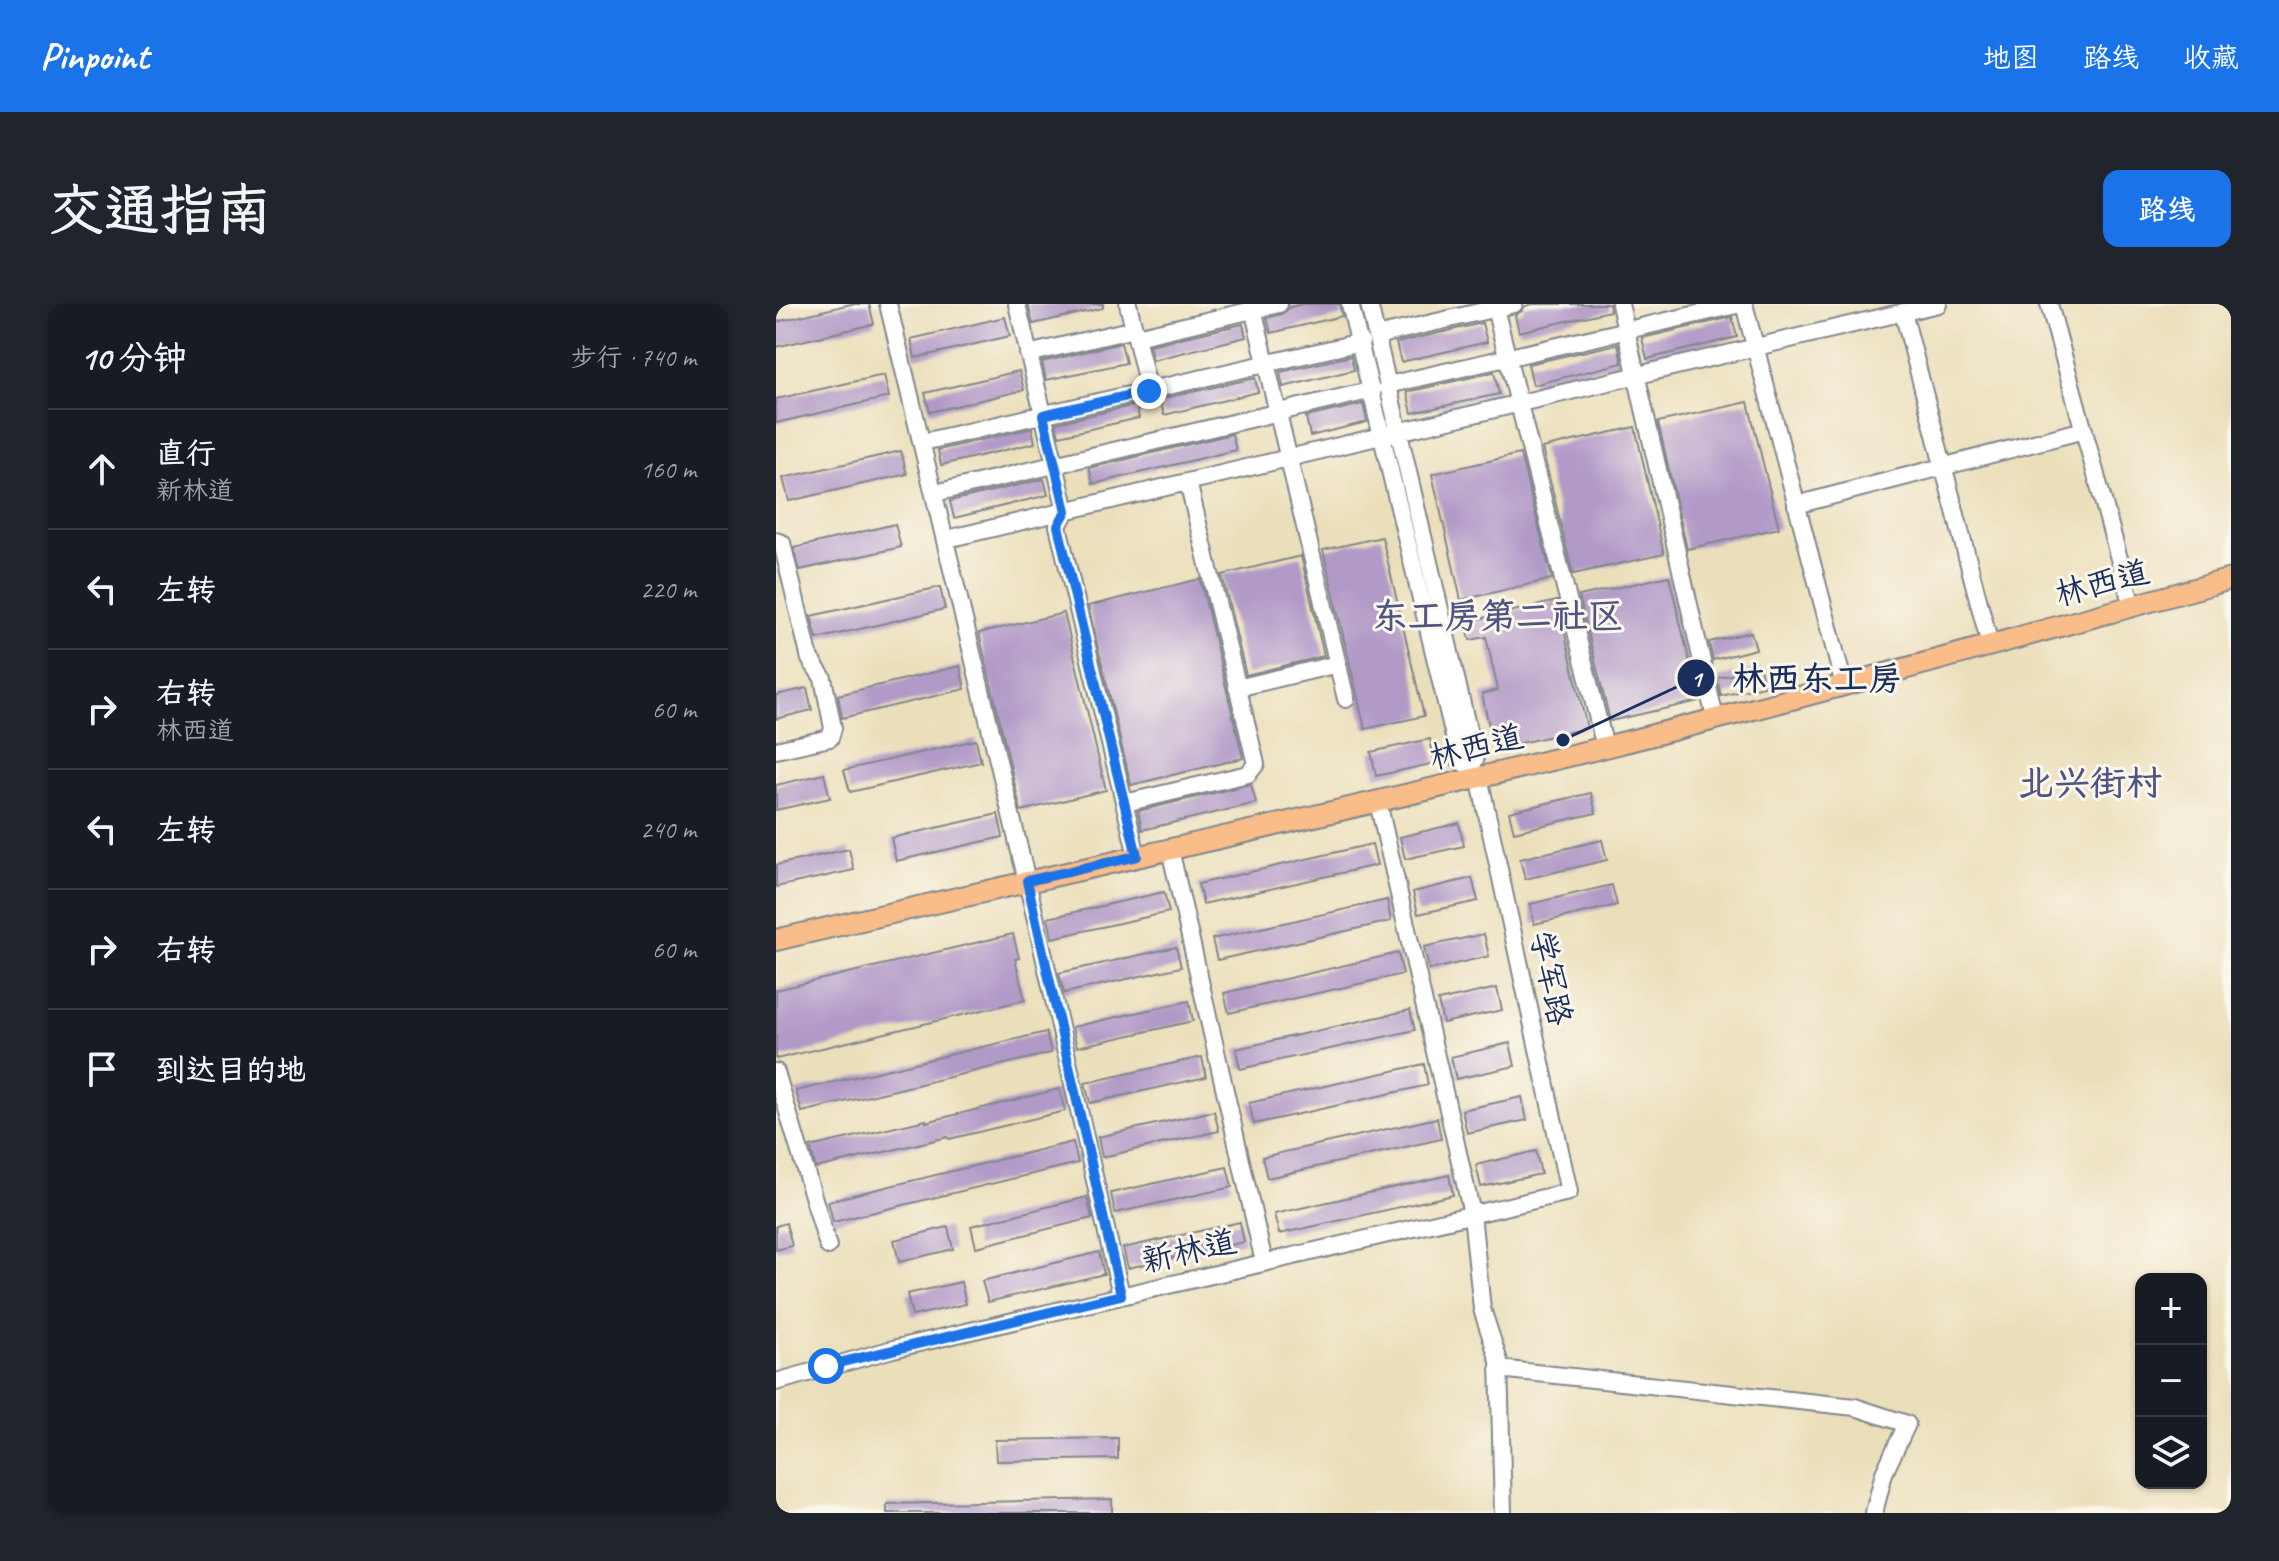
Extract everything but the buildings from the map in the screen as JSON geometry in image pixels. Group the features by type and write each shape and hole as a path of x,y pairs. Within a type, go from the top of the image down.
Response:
{"main road":[{"name":"林西道","path":"776,940 1378,802 1475,771 1605,747 2231,579"}],"street":[{"path":"888,304 947,539 1121,1295"},
{"path":"1017,304 1066,511 1058,526 1137,856"},
{"path":"1128,304 1149,391"},
{"path":"1028,354 1279,304"},
{"path":"1350,304 1368,339 1392,434"},
{"path":"1368,339 1369,304"},
{"path":"923,442 1514,304"},
{"path":"1620,304 1715,718"},
{"path":"935,493 1742,304 1844,685"},
{"path":"947,539 1938,304"},
{"path":"2049,304 2132,606"},
{"path":"1495,306 1605,747"},
{"path":"1253,307 1346,699"},
{"path":"1903,312 1990,645"},
{"path":"1796,505 2084,430"},
{"name":"学军路","path":"1392,434 1475,760 1569,1192"},
{"path":"1125,803 1248,774 1256,764 1188,482"},
{"path":"776,541 782,543 810,659 823,678 833,728 830,738 776,750"},
{"path":"1237,688 1338,664"},
{"path":"1378,802 1472,1214 1482,1309 1499,1369 1503,1513"},
{"path":"1170,849 1264,1262"},
{"path":"776,1072 828,1246"},
{"name":"新林道","path":"776,1382 893,1349 1569,1192"},
{"path":"1499,1369 1855,1407 1907,1424 1884,1473 1874,1513"}],"place":[{"name":"林西东工房","path":"1563,740"}],"district":[{"name":"东工房第二社区","path":"1498,616"},
{"name":"北兴街村","path":"2090,783"}],"route":[{"path":"826,1366 1121,1295 1027,881 1137,856 1058,526 1066,511 1043,415 1149,391"}]}
